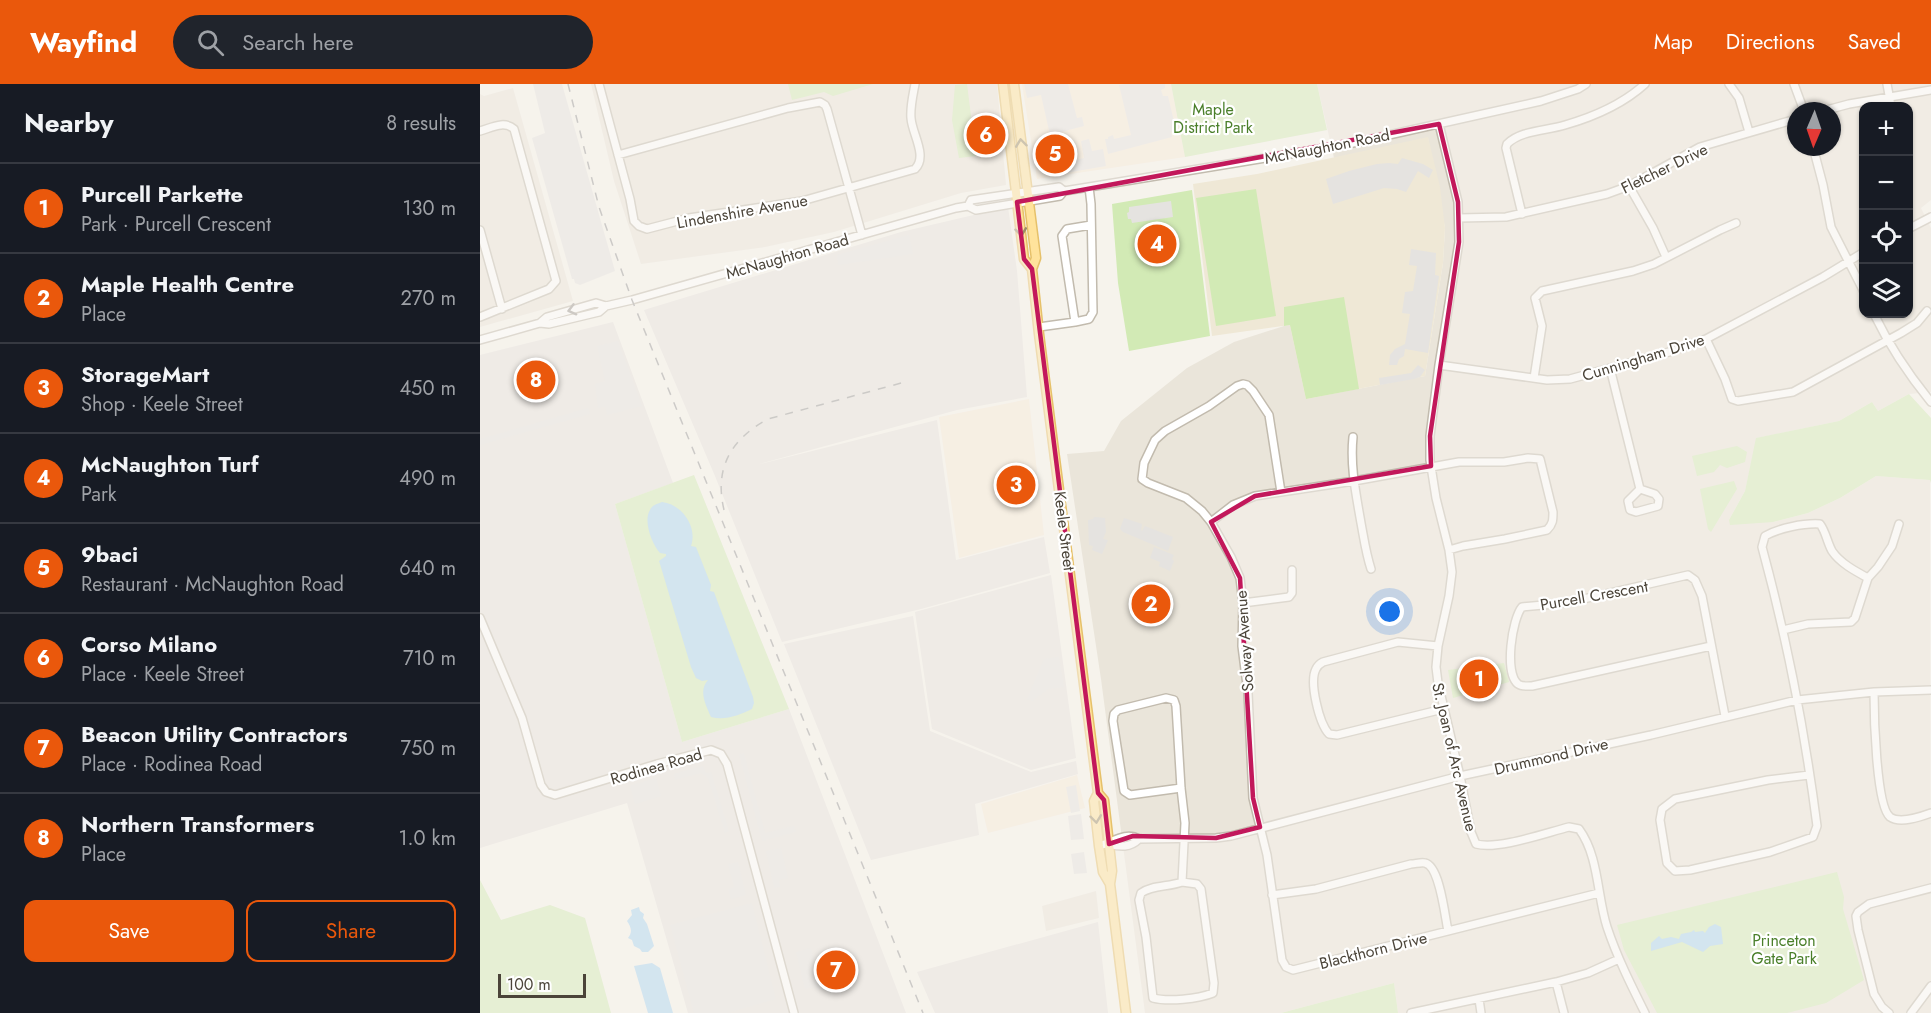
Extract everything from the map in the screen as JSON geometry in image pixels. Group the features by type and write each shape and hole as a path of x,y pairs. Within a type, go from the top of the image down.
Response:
{"main road":[{"name":"Keele Street","path":"1003,84 1024,259 1032,268"},
{"name":"Keele Street","path":"1014,84 1036,258 1032,268 1039,327 1098,793 1104,800 1112,871 1110,884 1126,1013"},
{"name":"Keele Street","path":"1098,793 1094,801 1099,846 1103,872 1110,884"}],"street":[{"name":"Lindenshire Avenue","path":"599,84 634,221 639,226 647,228 689,218 802,201 915,169 920,164 921,157 911,118 915,84"},
{"name":"McNaughton Road","path":"480,340 540,323 547,317 596,303 606,306 968,206 971,200 1060,196 1064,191 1344,145 1542,101 1586,84"},
{"path":"1522,214 1506,148 1507,144 1519,136 1564,126 1595,114 1611,107 1645,84"},
{"path":"1730,84 1739,98 1749,132"},
{"path":"1794,84 1801,102"},
{"path":"1887,84 1890,102"},
{"path":"1841,106 1931,90"},
{"path":"618,154 777,111 820,102 827,109 862,235"},
{"name":"Fletcher Drive","path":"1459,218 1494,219 1596,197 1629,186 1700,147 1787,121"},
{"path":"480,131 502,124 510,125 514,129 556,281 549,288 480,317"},
{"name":"St. Joan of Arc Avenue","path":"1439,124 1458,202 1459,242 1430,436 1431,466 1436,498 1452,572 1436,667 1443,709 1471,832 1476,844 1484,846 1569,827 1580,829 1586,838 1606,926 1645,1013"},
{"path":"1815,156 1831,226 1859,284"},
{"path":"1629,186 1653,228 1666,257"},
{"path":"1039,327 1089,319 1093,312 1089,187"},
{"path":"1913,226 1931,216"},
{"path":"1534,378 1542,326 1535,298 1542,291 1633,271 1654,264 1736,223"},
{"path":"1075,322 1062,236 1067,229 1091,225"},
{"path":"480,230 502,309"},
{"name":"Cunningham Drive","path":"1439,365 1534,378 1570,379 1669,352 1706,339 1859,254"},
{"path":"1706,339 1732,399 1738,401 1793,392 1917,323 1927,311"},
{"path":"1876,318 1887,341 1931,402"},
{"path":"1610,368 1640,489"},
{"name":"Solway Avenue","path":"1260,827 1253,798 1248,693 1242,646 1243,603 1237,568 1211,522 1202,511 1186,498 1143,479 1144,463 1155,440 1165,431 1209,406 1239,385 1247,385 1269,415 1281,492"},
{"path":"1353,437 1351,454 1354,481 1364,545 1371,569"},
{"path":"1211,522 1242,501 1255,496 1459,462 1540,459 1553,512 1553,521 1547,530 1449,550"},
{"path":"1809,775 1768,780 1675,799 1668,803 1662,809 1660,820 1667,863 1675,871 1690,870 1770,852 1814,837 1817,826 1809,775 1797,700 1783,630 1762,548 1765,536 1804,525 1820,524 1833,552 1849,567 1868,578"},
{"path":"1783,630 1808,624 1851,622 1855,618 1868,578 1892,546 1899,524"},
{"path":"1243,603 1289,597 1292,593 1292,570"},
{"name":"Purcell Crescent","path":"1711,646 1532,686 1518,684 1510,659 1513,630 1518,612 1522,607 1566,603 1688,575 1695,579 1702,596 1725,716"},
{"name":"Rodinea Road","path":"480,618 522,717 540,785 546,792 555,795 711,750 721,754 727,764 794,1013"},
{"path":"1438,646 1398,642 1323,662 1317,666 1315,671 1316,700 1321,720 1329,734 1337,735 1443,709"},
{"name":"Drummond Drive","path":"1099,846 1133,845 1138,839 1224,837 1460,777 1797,700 1874,692 1931,690"},
{"path":"1874,692 1874,731 1886,811 1891,818 1899,820 1931,813"},
{"path":"1181,788 1130,795 1124,791 1113,721 1114,714 1118,710 1166,698 1174,700 1178,716 1185,823 1182,882"},
{"name":"Blackthorn Drive","path":"1260,827 1267,855 1282,960 1286,967 1293,970 1599,893"},
{"path":"1272,895 1316,889 1425,862 1432,867 1437,877 1448,931"},
{"path":"1182,882 1197,885 1201,889 1214,983 1213,993 1204,997 1161,1000 1153,998 1139,900 1141,893 1147,889 1182,882"},
{"path":"1889,1013 1874,994 1856,916 1869,904 1931,888"},
{"path":"1411,1013 1556,982 1588,973 1619,959"},
{"path":"1556,982 1564,1013"},
{"path":"1911,1013 1931,986"},
{"path":"1479,999 1481,1013"}],"highlighted area":[{"path":"1439,124 1458,202 1459,242 1430,436 1431,466 1255,496 1211,522 1240,578 1253,798 1260,827 1216,838 1133,836 1109,844 1104,800 1098,793 1032,269 1024,259 1017,202"}],"shaded area":[{"path":"533,84 562,84 615,271 580,285 572,279 532,138 545,133"},
{"path":"591,84 997,84 1006,185 961,193 834,232 765,247 641,264 614,181"},
{"path":"1022,84 1171,84 1185,157 1037,179"},
{"path":"1024,84 1068,84 1077,118 1082,117 1084,126 1050,135 1041,95 1027,98"},
{"path":"1165,84 1165,88 1161,90 1163,96 1168,96 1176,130 1171,132 1172,137 1108,154 1105,139 1113,135 1114,139 1131,135 1119,85"},
{"path":"1317,84 1931,84 1931,200 1921,208 1931,228 1931,392 1909,394 1878,411 1872,402 1839,421 1757,438 1745,491 1729,520 1773,522 1808,513 1840,498 1876,476 1930,480 1931,1013 1398,1013 1394,983 1281,1013 1145,1013 1101,679 1067,454 1104,451 1121,421 1187,368 1234,342 1284,326 1290,325 1306,399 1425,376 1443,263 1445,228 1428,138 1334,158"},
{"path":"513,88 573,301 480,327 480,94 484,96"},
{"path":"1428,137 1440,187 1445,228 1443,263 1425,376 1306,399 1290,325 1212,336 1193,184 1257,174"},
{"path":"1089,139 1092,151 1103,149 1106,166 1054,175 1038,165 1040,161 1036,159 1036,147 1045,147 1046,159 1055,165 1084,158 1081,141"},
{"path":"1402,158 1423,164 1433,170 1429,178 1418,171 1406,192 1384,188 1333,204 1326,179 1377,164 1398,164"},
{"path":"1171,201 1173,217 1132,223 1131,219 1128,219 1129,207"},
{"path":"1008,207 1017,271 1027,397 957,410 756,465 937,420 956,560 1044,537 1050,573 921,609 782,642 715,476 644,310 901,232"},
{"path":"909,235 913,254 838,265 837,255"},
{"path":"1411,249 1436,253 1435,275 1439,276 1428,353 1405,349 1404,356 1399,359 1397,365 1389,365 1390,355 1395,349 1405,344 1410,314 1402,313 1405,292 1413,291 1417,266 1409,265"},
{"path":"613,322 673,483 615,504 682,742 789,709 906,1013 688,1013 627,803 480,848 480,355"},
{"path":"618,341 642,406 607,415 605,407 598,408 595,384 605,381 597,346"},
{"path":"1418,365 1425,370 1420,377 1380,385 1379,378 1411,373"},
{"path":"1029,399 1044,535 959,558 939,417"},
{"path":"588,408 590,414 480,445 480,439"},
{"path":"1094,517 1105,518 1106,532 1103,539 1108,540 1102,554 1092,550 1093,546 1089,545 1088,520"},
{"path":"1124,518 1142,524 1142,531 1145,526 1173,537 1168,551 1123,532 1120,529"},
{"path":"1154,547 1174,555 1170,571 1159,566 1160,562 1150,558"},
{"path":"1051,575 1076,758 1031,770 932,729 915,612"},
{"path":"913,616 930,731 1031,772 1076,761 1078,774 975,804 979,835 871,860 784,644"},
{"path":"1059,657 1064,687 1048,689 1032,701 1027,699 1044,659"},
{"path":"744,753 765,833 794,826 796,832 762,841 739,754"},
{"path":"703,766 706,773 711,772 729,831 725,833 708,778 701,773 675,780 674,774"},
{"path":"1077,775 1085,808 988,833 981,804"},
{"path":"656,778 661,796 635,804 630,786"},
{"path":"1076,785 1080,811 1071,813 1066,787"},
{"path":"1081,814 1084,839 1071,840 1068,816"},
{"path":"781,848 788,878 779,880 780,887 774,888 766,851"},
{"path":"1084,852 1087,873 1074,874 1071,854"},
{"path":"738,862 746,895 731,899 728,889 734,887 728,864"},
{"path":"1096,891 1099,918 1046,931 1042,906"},
{"path":"752,903 776,999 727,1013 694,1013 670,925"},
{"path":"1098,922 1108,1013 935,1013 917,972"},
{"path":"811,948 821,989 817,990 816,987 805,989 796,952"}],"green space":[{"path":"788,84 873,84 833,96 824,92 792,100"},
{"path":"967,84 976,156 959,158 952,120 955,85"},
{"name":"Maple District Park","path":"1171,84 1317,84 1327,130 1185,157"},
{"path":"1256,189 1276,316 1216,326 1196,198"},
{"path":"1192,190 1210,336 1129,351 1118,283 1112,204"},
{"path":"1344,297 1359,389 1306,399 1290,325 1284,326 1284,307"},
{"path":"1909,394 1931,418 1931,483 1930,480 1876,476 1840,498 1808,513 1773,522 1730,525 1729,520 1745,491 1756,438 1839,421 1872,402 1878,411"},
{"path":"1737,446 1747,452 1745,462 1727,468 1720,465 1714,472 1697,476 1692,456"},
{"path":"694,475 789,709 682,742 615,504"},
{"path":"1734,481 1737,489 1711,532 1708,529 1700,489"},
{"path":"1504,663 1509,682 1453,698 1448,670"},
{"name":"Princeton Gate Park","path":"1837,872 1844,897 1843,909 1864,980 1826,1003 1787,1013 1657,1013 1624,950 1617,925"},
{"path":"480,880 501,920 550,905 585,918 611,1013 480,1013"},
{"path":"1394,983 1398,1013 1281,1013"}],"water":[{"path":"662,502 676,507 690,524 693,538 691,546 696,547 711,585 710,591 714,592 753,697 752,709 737,715 727,718 711,717 703,693 708,680 702,681 696,678 691,667 659,561 666,554 660,553 657,549 648,526 647,520 651,508"},
{"path":"639,907 644,914 643,918 654,946 648,952 642,952 628,938 631,930 627,921 632,915 631,910"},
{"path":"1715,924 1721,927 1723,944 1710,946 1703,952 1682,942 1651,951 1651,943 1659,936 1662,939 1671,937 1679,939 1681,934 1694,930 1705,933"},
{"path":"652,963 660,968 673,1013 648,1013 634,966"}],"railway":[{"path":"568,84 599,207 632,300 923,1013"},
{"path":"724,510 721,481 728,456 744,436 755,427 768,419 905,382"}],"place":[{"name":"Corso Milano","path":"986,135"},
{"name":"9baci","path":"1055,154"},
{"name":"McNaughton Turf","path":"1157,244"},
{"name":"Northern Transformers","path":"536,380"},
{"name":"StorageMart","path":"1016,485"},
{"name":"Maple Health Centre","path":"1151,604"},
{"name":"Purcell Parkette","path":"1479,679"},
{"name":"Beacon Utility Contractors","path":"836,970"}]}
